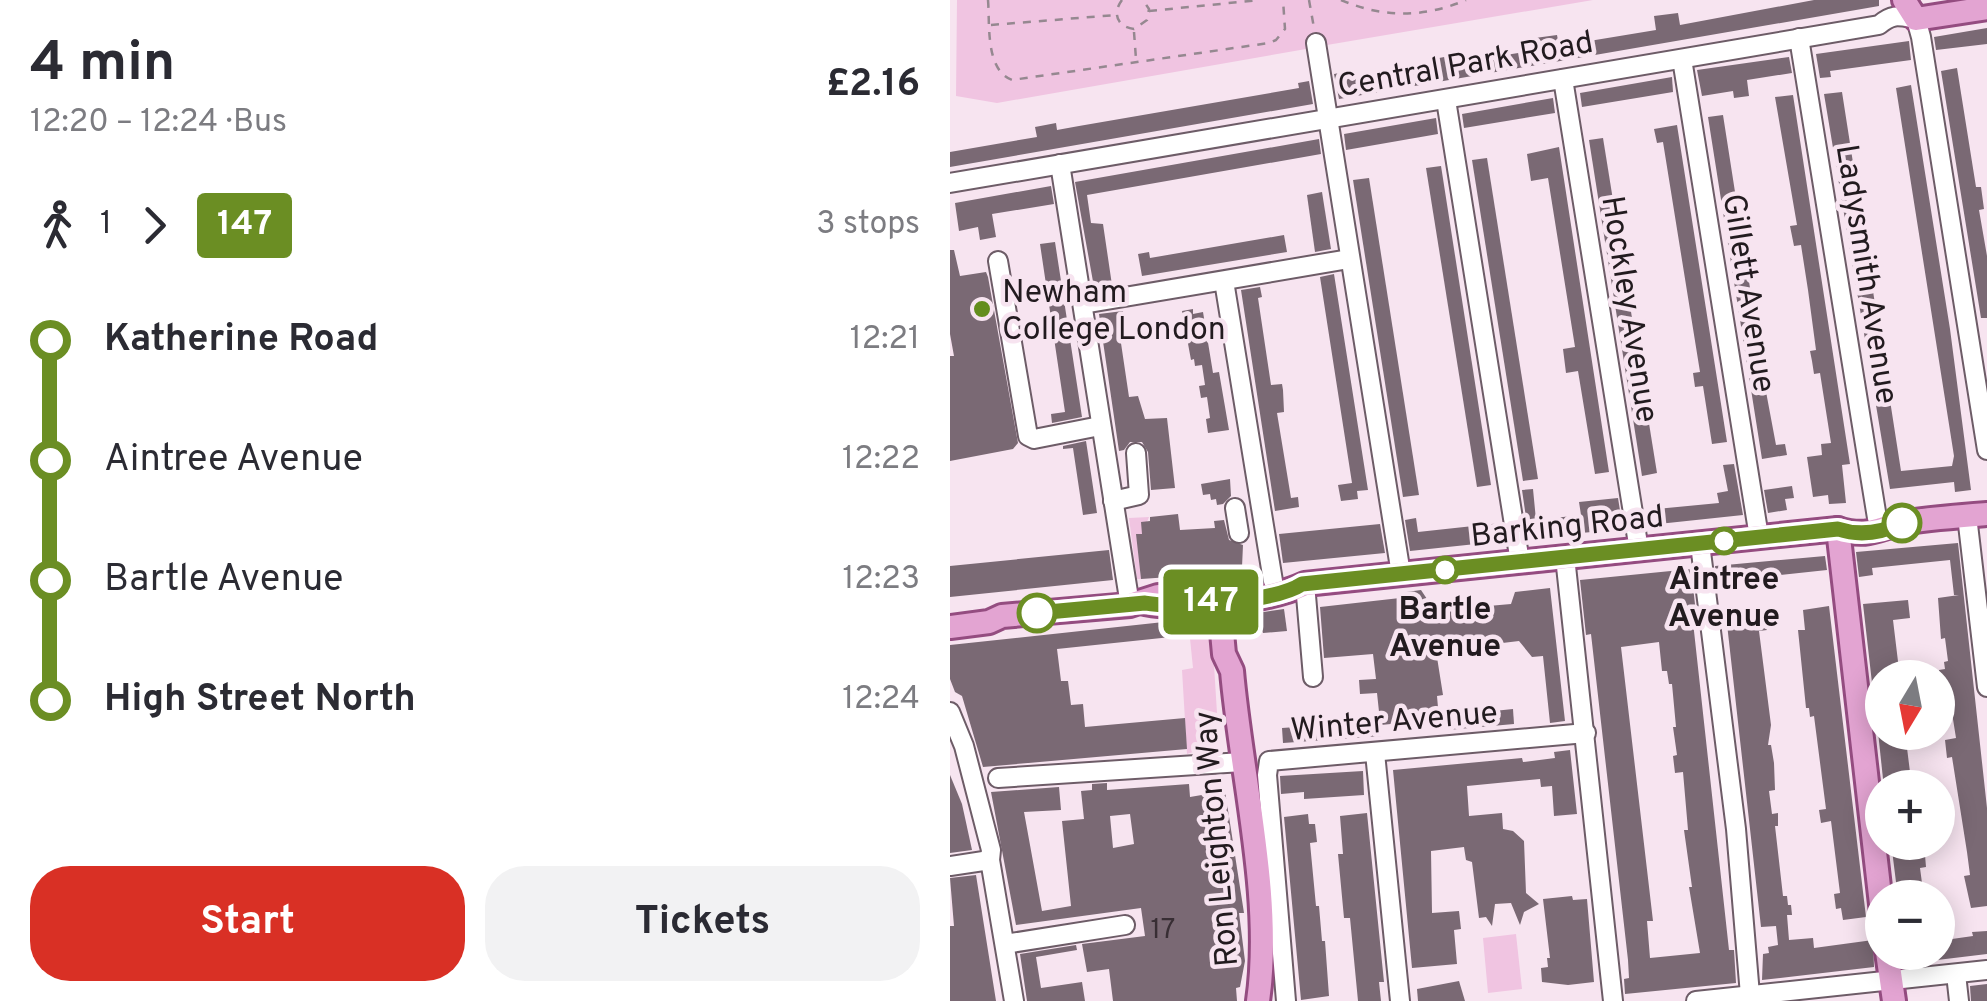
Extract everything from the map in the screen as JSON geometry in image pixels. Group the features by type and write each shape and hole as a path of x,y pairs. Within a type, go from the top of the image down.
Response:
{"main road":[{"name":"Central Park Road","path":"1910,10 1982,6"},
{"name":"Barking Road","path":"1226,593 1273,581 1304,584 1838,529 1852,534 1882,531 1902,523 1977,515"},
{"name":"Barking Road","path":"1838,529 1851,521 1878,518 1902,523"},
{"path":"1838,529 1878,880"},
{"name":"Barking Road","path":"950,627 1002,616 1137,604 1170,593 1290,592 1304,584"},
{"name":"Ron Leighton Way","path":"1226,593 1239,654 1232,671 1262,944 1258,1001"},
{"name":"Barking Road","path":"950,614 988,612 1002,616"}],"street":[{"path":"1910,10 1970,329 1987,450"},
{"name":"Central Park Road","path":"950,183 1879,25 1892,15 1910,10"},
{"name":"Ladysmith Avenue","path":"1800,38 1878,518"},
{"path":"1316,43 1401,574"},
{"name":"Gillett Avenue","path":"1682,58 1759,537"},
{"name":"Hockley Avenue","path":"1563,79 1640,550"},
{"path":"1446,100 1520,562"},
{"path":"1060,164 1113,501 1137,604"},
{"path":"1082,304 1349,259"},
{"path":"998,261 1028,436 1034,439 1100,426"},
{"path":"1224,281 1273,581"},
{"path":"1113,501 1139,495 1136,453"},
{"path":"1977,515 1987,687"},
{"path":"1237,520 1261,517"},
{"path":"1700,544 1736,829 1750,996"},
{"path":"1565,557 1613,1001"},
{"path":"1304,584 1312,677"},
{"path":"950,712 957,747 991,850 1014,1001"},
{"name":"Winter Avenue","path":"1286,1001 1267,763 1586,734"},
{"path":"1375,753 1400,1001"},
{"path":"998,778 1242,762"},
{"path":"950,866 990,860"},
{"path":"1005,944 1125,925"},
{"path":"1696,1001 1892,991 1987,970"},
{"path":"1956,974 1958,1001"}],"path":[{"path":"988,0 994,59 1006,79 1276,40 1286,22 1283,0"},
{"path":"1116,15 1122,0"},
{"path":"1116,15 1124,26 1144,24 1149,12 1143,0"},
{"path":"1149,12 1260,0"},
{"path":"1309,0 1316,43"},
{"path":"1341,0 1373,12 1400,14 1439,9 1466,0"},
{"path":"990,25 1116,15"},
{"path":"1134,28 1137,60"}],"shaded area":[{"path":"957,0 1593,0 1325,43 997,103 956,96"},
{"path":"1149,517 1142,534 1137,535 1141,579 1137,579 1129,518"},
{"path":"1188,619 1204,619 1212,633 1218,729 1210,746 1187,754 1182,670 1193,668"},
{"path":"1516,934 1522,989 1488,993 1483,938"}],"building":[{"path":"1814,0 1879,0 1879,6 1339,99 1334,74 1345,72 1346,79 1440,63 1439,58 1460,54 1462,62 1537,50 1535,38 1557,35 1559,46 1656,30 1654,16 1678,13 1680,25"},
{"path":"1987,28 1987,44 1936,50 1934,37"},
{"path":"1909,41 1911,60 1830,71 1831,77 1820,78 1816,54"},
{"path":"1789,57 1792,73 1747,80 1749,96 1734,98 1733,91 1702,96 1697,70"},
{"path":"1957,68 1976,187 1981,187 1984,209 1979,210 1987,256 1987,318 1981,318 1941,71"},
{"path":"1672,77 1673,92 1582,107 1580,93"},
{"path":"1309,81 1313,104 950,167 950,152 1037,137 1035,127 1056,123 1057,130 1299,88 1298,83"},
{"path":"1911,85 1971,490 1955,492 1954,482 1890,489 1824,94 1842,92 1901,471 1952,466 1954,456 1896,88"},
{"path":"1793,95 1850,464 1842,465 1846,503 1829,504 1828,495 1813,497 1807,457 1822,455 1821,444 1831,443 1820,373 1814,374 1810,351 1816,350 1808,290 1801,245 1794,246 1790,226 1797,225 1775,97"},
{"path":"1553,98 1555,113 1464,128 1462,114"},
{"path":"1723,115 1776,445 1785,444 1787,455 1762,459 1708,117"},
{"path":"1436,118 1438,134 1346,150 1344,134"},
{"path":"1677,125 1727,442 1712,444 1703,386 1695,387 1693,373 1700,372 1663,142 1657,143 1654,129"},
{"path":"1603,138 1657,473 1642,476 1589,140"},
{"path":"1319,139 1321,154 1087,195 1091,223 1103,224 1112,285 1094,287 1075,182"},
{"path":"1559,147 1609,472 1595,474 1578,371 1566,373 1563,349 1575,347 1548,178 1531,181 1527,154"},
{"path":"1487,158 1538,479 1523,481 1472,160"},
{"path":"1441,166 1491,485 1477,487 1426,168"},
{"path":"1369,178 1419,495 1403,497 1353,180"},
{"path":"1051,186 1054,204 992,214 996,237 980,240 978,227 959,231 955,203"},
{"path":"1322,192 1331,249 1315,252 1307,195"},
{"path":"1284,235 1287,252 1142,276 1138,254 1149,252 1150,258"},
{"path":"1055,242 1082,417 1052,423 1051,414 1065,412 1040,244"},
{"path":"950,250 954,250 960,276 986,272 988,277 1018,443 1013,449 950,461 950,356 954,356 950,334"},
{"path":"1334,274 1368,490 1357,491 1358,499 1341,501 1338,485 1352,483 1320,277"},
{"path":"1260,287 1262,297 1258,298 1271,385 1282,384 1283,390 1284,412 1277,413 1291,498 1298,497 1299,507 1275,511 1241,290"},
{"path":"1193,309 1193,314 1203,312 1213,373 1219,372 1229,430 1208,433 1207,397 1201,398 1199,386 1205,385 1202,365 1195,366 1194,359 1191,360 1182,311"},
{"path":"1123,311 1124,322 1118,323 1129,397 1138,396 1145,419 1167,418 1175,488 1151,490 1148,452 1142,442 1130,442 1119,451 1099,314"},
{"path":"1086,441 1097,513 1083,515 1073,448 1063,446"},
{"path":"1734,464 1743,515 1649,525 1646,510 1719,503 1717,493 1728,491 1723,465"},
{"path":"1230,479 1231,496 1223,504 1217,505 1210,494 1203,495 1201,484"},
{"path":"1792,486 1794,498 1785,499 1787,510 1768,513 1764,490"},
{"path":"1533,489 1536,520 1581,515 1579,502 1618,498 1623,529 1529,538 1522,490"},
{"path":"1178,514 1180,530 1215,528 1214,521 1224,520 1229,540 1243,545 1242,567 1227,573 1141,579 1136,534 1142,534 1141,522"},
{"path":"1416,518 1418,532 1501,523 1504,541 1410,551 1405,520"},
{"path":"1380,524 1385,553 1283,563 1279,534"},
{"path":"1958,543 1987,808 1987,906 1971,908 1964,876 1970,875 1955,770 1946,750 1955,750 1955,660 1948,660 1945,638 1941,639 1938,598 1959,595 1954,595 1950,560 1872,568 1873,575 1859,577 1856,552"},
{"path":"1109,550 1113,580 950,597 950,566"},
{"path":"1825,556 1827,570 1717,582 1715,566"},
{"path":"1691,569 1697,622 1693,622 1729,950 1734,950 1736,983 1625,994 1628,960 1591,634 1586,635 1580,580","holes":["1659,642 1662,671 1667,671 1672,684 1677,755 1673,756 1675,773 1683,772 1689,887 1700,953 1650,958 1647,921 1653,921 1621,647"]},
{"path":"1550,588 1565,721 1550,723 1543,656 1532,657 1519,641 1436,651 1443,695 1437,696 1439,719 1381,725 1381,736 1283,743 1282,728 1380,721 1377,693 1360,694 1359,680 1376,679 1373,654 1324,658 1320,607 1400,598 1399,593 1421,590 1429,602 1470,597 1477,607 1511,604 1515,592"},
{"path":"1908,600 1910,618 1893,620 1898,660 1869,660 1863,604"},
{"path":"1829,606 1865,917 1843,920 1841,908 1836,909 1834,894 1840,893 1831,821 1821,823 1819,810 1826,809 1814,716 1810,717 1806,708 1798,630 1805,630 1803,610"},
{"path":"1284,609 1287,631 1263,633 1257,613"},
{"path":"1766,620 1767,630 1759,631 1771,725 1768,745 1774,763 1775,790 1769,791 1772,814 1778,813 1775,826 1783,896 1791,905 1792,915 1787,915 1789,940 1813,938 1814,948 1865,941 1865,968 1762,980 1763,954 1769,953 1768,947 1778,945 1776,926 1761,927 1727,624"},
{"path":"1189,621 1190,635 1057,649 1061,681 1068,681 1071,705 1083,704 1085,727 1185,718 1187,749 983,767 962,696 955,692 950,679 950,645"},
{"path":"1513,709 1514,724 1447,730 1446,716"},
{"path":"1570,750 1577,814 1554,816 1552,786 1541,787 1540,779 1467,786 1469,816 1502,813 1503,829 1513,831 1524,841 1526,893 1539,904 1524,912 1520,925 1511,903 1495,904 1492,926 1486,917 1479,918 1472,862 1466,860 1464,847 1431,851 1432,913 1459,911 1461,929 1454,930 1457,964 1412,968 1393,770 1522,758 1523,762 1555,758 1554,752"},
{"path":"1880,750 1907,750 1910,770 1882,770"},
{"path":"1363,771 1364,795 1304,799 1304,792 1281,794 1280,776"},
{"path":"950,775 962,804 972,850 950,853"},
{"path":"1107,783 1107,790 1189,784 1190,797 1225,791 1244,913 1239,913 1245,961 1240,987 1236,988 1237,1001 1113,1001 1109,969 1087,972 1082,944 1145,936 1141,908 1016,925 991,792 1059,787 1061,810 1024,812 1042,911 1071,906 1062,821 1084,819 1081,791 1092,790 1092,784","holes":["1130,814 1134,844 1113,848 1110,816"]},
{"path":"1367,813 1384,982 1379,982 1381,1001 1358,1001 1350,918 1344,918 1338,854 1343,854 1340,816"},
{"path":"1308,814 1309,824 1315,824 1317,842 1310,843 1329,996 1301,1000 1284,817"},
{"path":"1893,860 1925,860 1926,867 1920,868 1922,880 1896,880"},
{"path":"976,875 996,1001 950,1001 950,926 954,926 950,878"},
{"path":"1572,896 1573,900 1587,899 1594,982 1542,982 1541,968 1548,967 1550,958 1543,899"},
{"path":"1987,931 1987,954 1955,958 1955,939 1973,936 1972,932"},
{"path":"1076,945 1077,950 1036,957 1041,988 1082,982 1085,1001 1027,1001 1020,954"},
{"path":"1459,981 1465,1001 1418,1001 1417,989"},
{"path":"1987,984 1987,1001 1971,1001 1970,986"}],"bus line":[{"name":"147","path":"1037,613 1145,603 1162,606 1220,602 1290,592 1302,584 1838,529 1852,534 1882,531 1902,523"}],"place":[{"name":"Newham College London","path":"982,309"},
{"name":"Aintree Avenue","path":"1724,541"},
{"name":"Bartle Avenue","path":"1445,570"}]}
